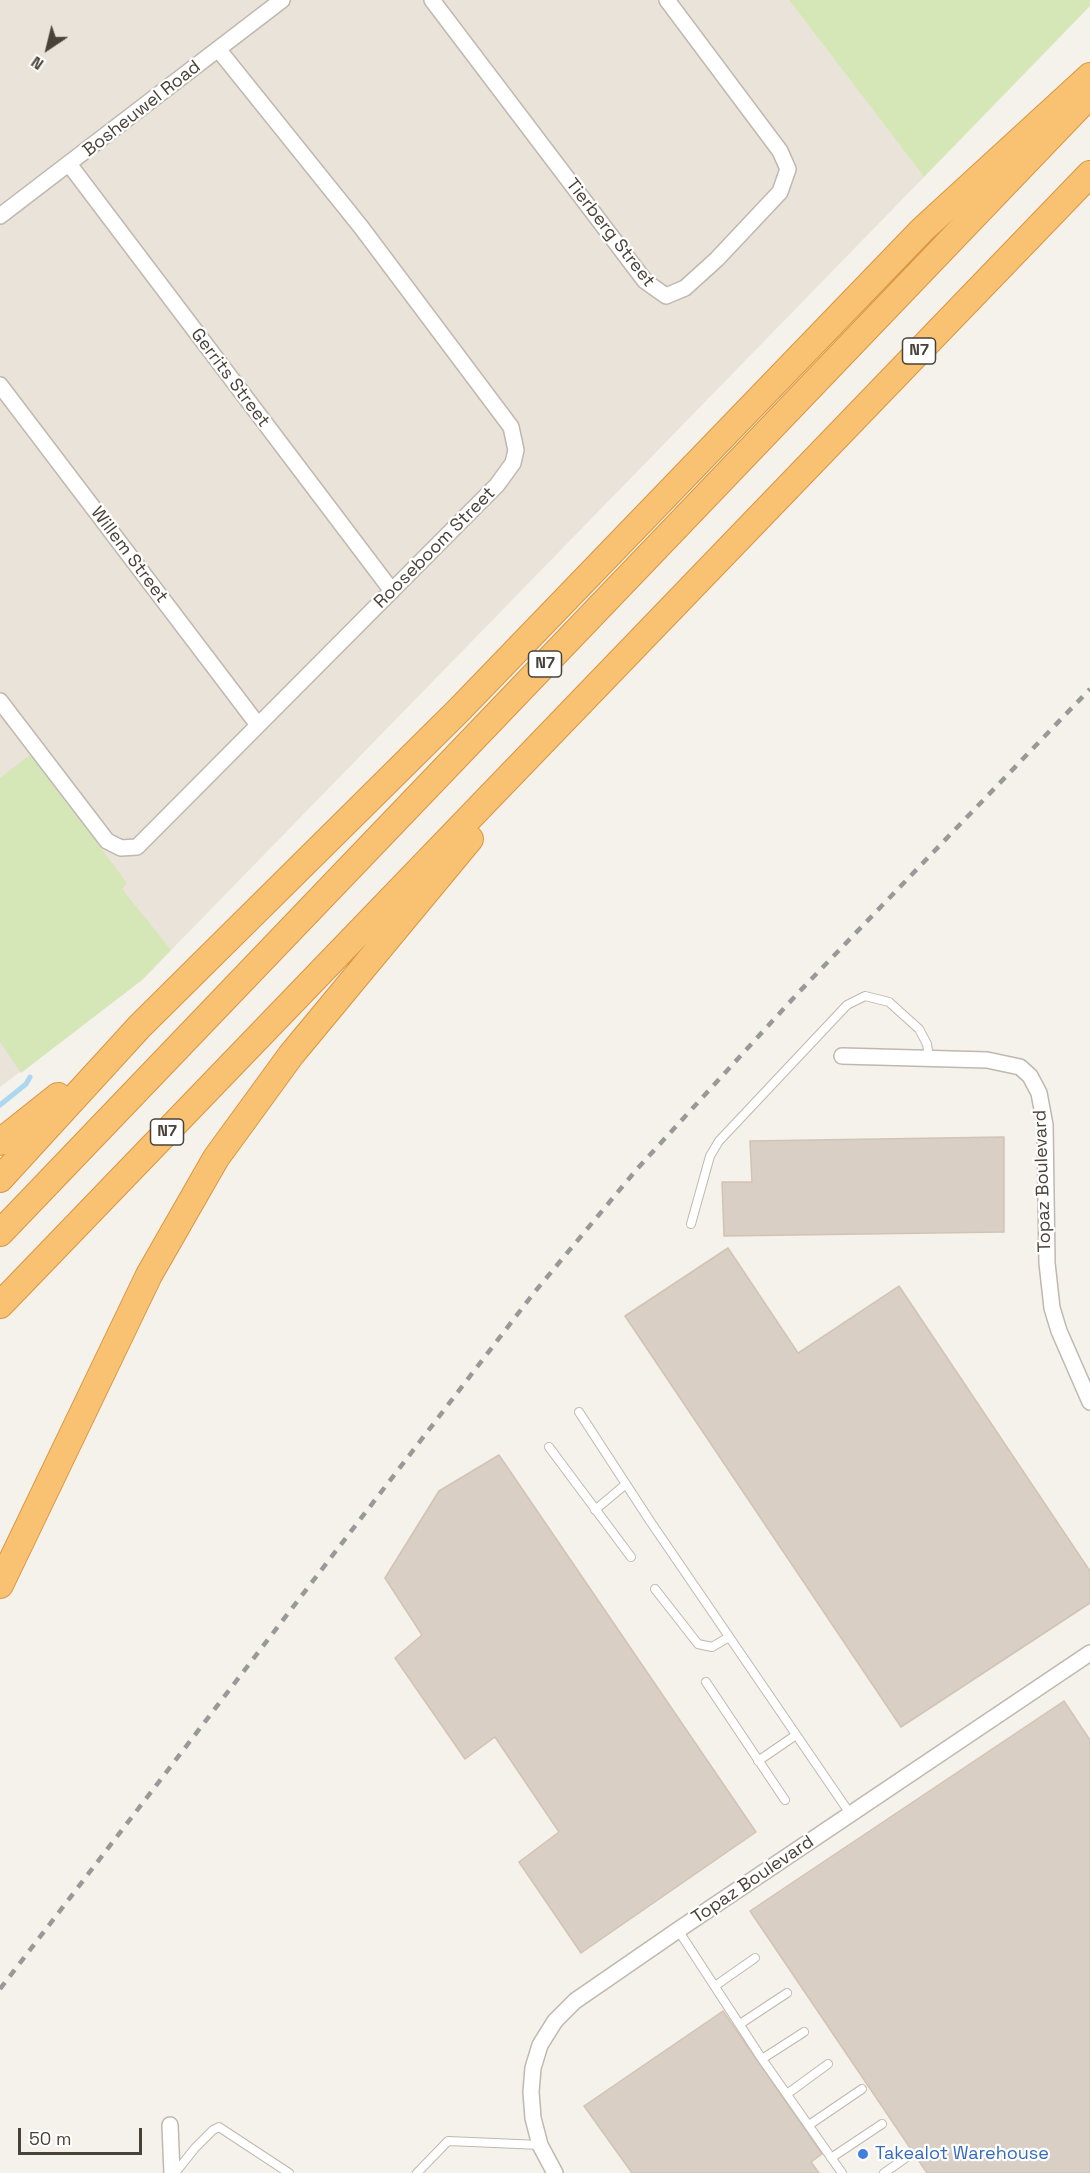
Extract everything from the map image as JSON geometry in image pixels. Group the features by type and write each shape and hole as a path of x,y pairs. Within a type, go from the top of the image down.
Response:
{"highway":[{"path":"0,1179 140,1026 459,710 923,229 1090,76"},
{"name":"N7","path":"0,1233 1090,95"},
{"name":"N7","path":"0,1305 1090,174"},
{"path":"0,1585 149,1275 216,1158 291,1055 590,693"},
{"path":"0,1142 140,1026"}],"street":[{"name":"Bosheuwel Road","path":"0,216 282,0"},
{"name":"Tierberg Street","path":"432,0 645,281 666,296 685,288 717,260 780,192 788,169 780,151 667,0"},
{"name":"Rooseboom Street","path":"0,701 107,841 127,849 137,847 508,473 516,450 511,427 361,227 218,50"},
{"name":"Gerrits Street","path":"69,164 392,591"},
{"name":"Willem Street","path":"0,385 258,725"},
{"name":"Topaz Boulevard","path":"842,1056 987,1060 1020,1066 1034,1083 1045,1125 1047,1263 1052,1308 1059,1331 1090,1402"},
{"name":"Topaz Boulevard","path":"555,2173 540,2145 533,2118 533,2068 540,2044 555,2020 575,2001 678,1929 1090,1653"},
{"path":"170,2125 174,2173"}],"lane":[{"path":"691,1224 707,1163 719,1141 847,1005 865,996 889,1002 919,1029 927,1044 929,1057"},
{"path":"579,1412 851,1815"},
{"path":"549,1447 631,1557"},
{"path":"595,1510 626,1484"},
{"path":"655,1589 698,1644 712,1647 729,1637"},
{"path":"706,1682 784,1800"},
{"path":"758,1761 796,1735"},
{"path":"678,1929 762,2059 842,2173"},
{"path":"715,1986 755,1958"},
{"path":"740,2024 788,1993"},
{"path":"762,2059 804,2032"},
{"path":"787,2094 828,2064"},
{"path":"809,2126 862,2089"},
{"path":"831,2158 882,2124"},
{"path":"174,2173 195,2148 219,2127 289,2173"},
{"path":"417,2173 448,2141 540,2145"},
{"path":"884,2173 907,2157"}],"shaded area":[{"path":"0,0 789,0 924,177 142,980 0,1087"}],"green space":[{"path":"789,0 1090,0 1090,6 924,177"},
{"path":"30,755 127,883 122,889 171,950 142,980 21,1073 0,1042 0,778"}],"building":[{"path":"1004,1137 1004,1232 724,1236 722,1182 752,1182 750,1141"},
{"path":"728,1248 798,1353 899,1286 1090,1571 1090,1603 901,1727 625,1316"},
{"path":"499,1455 756,1832 581,1953 519,1862 559,1832 495,1737 465,1759 395,1658 422,1635 385,1578 439,1491"},
{"path":"1064,1701 1090,1740 1090,2173 927,2173 750,1911"},
{"path":"723,2011 822,2154 811,2162 819,2173 632,2173 584,2106"}],"waterway":[{"path":"0,1105 26,1084 30,1077"}],"railway":[{"path":"0,1989 533,1294 637,1169 799,992 1090,689"}],"place":[{"name":"Takealot Warehouse","path":"863,2154"}]}
